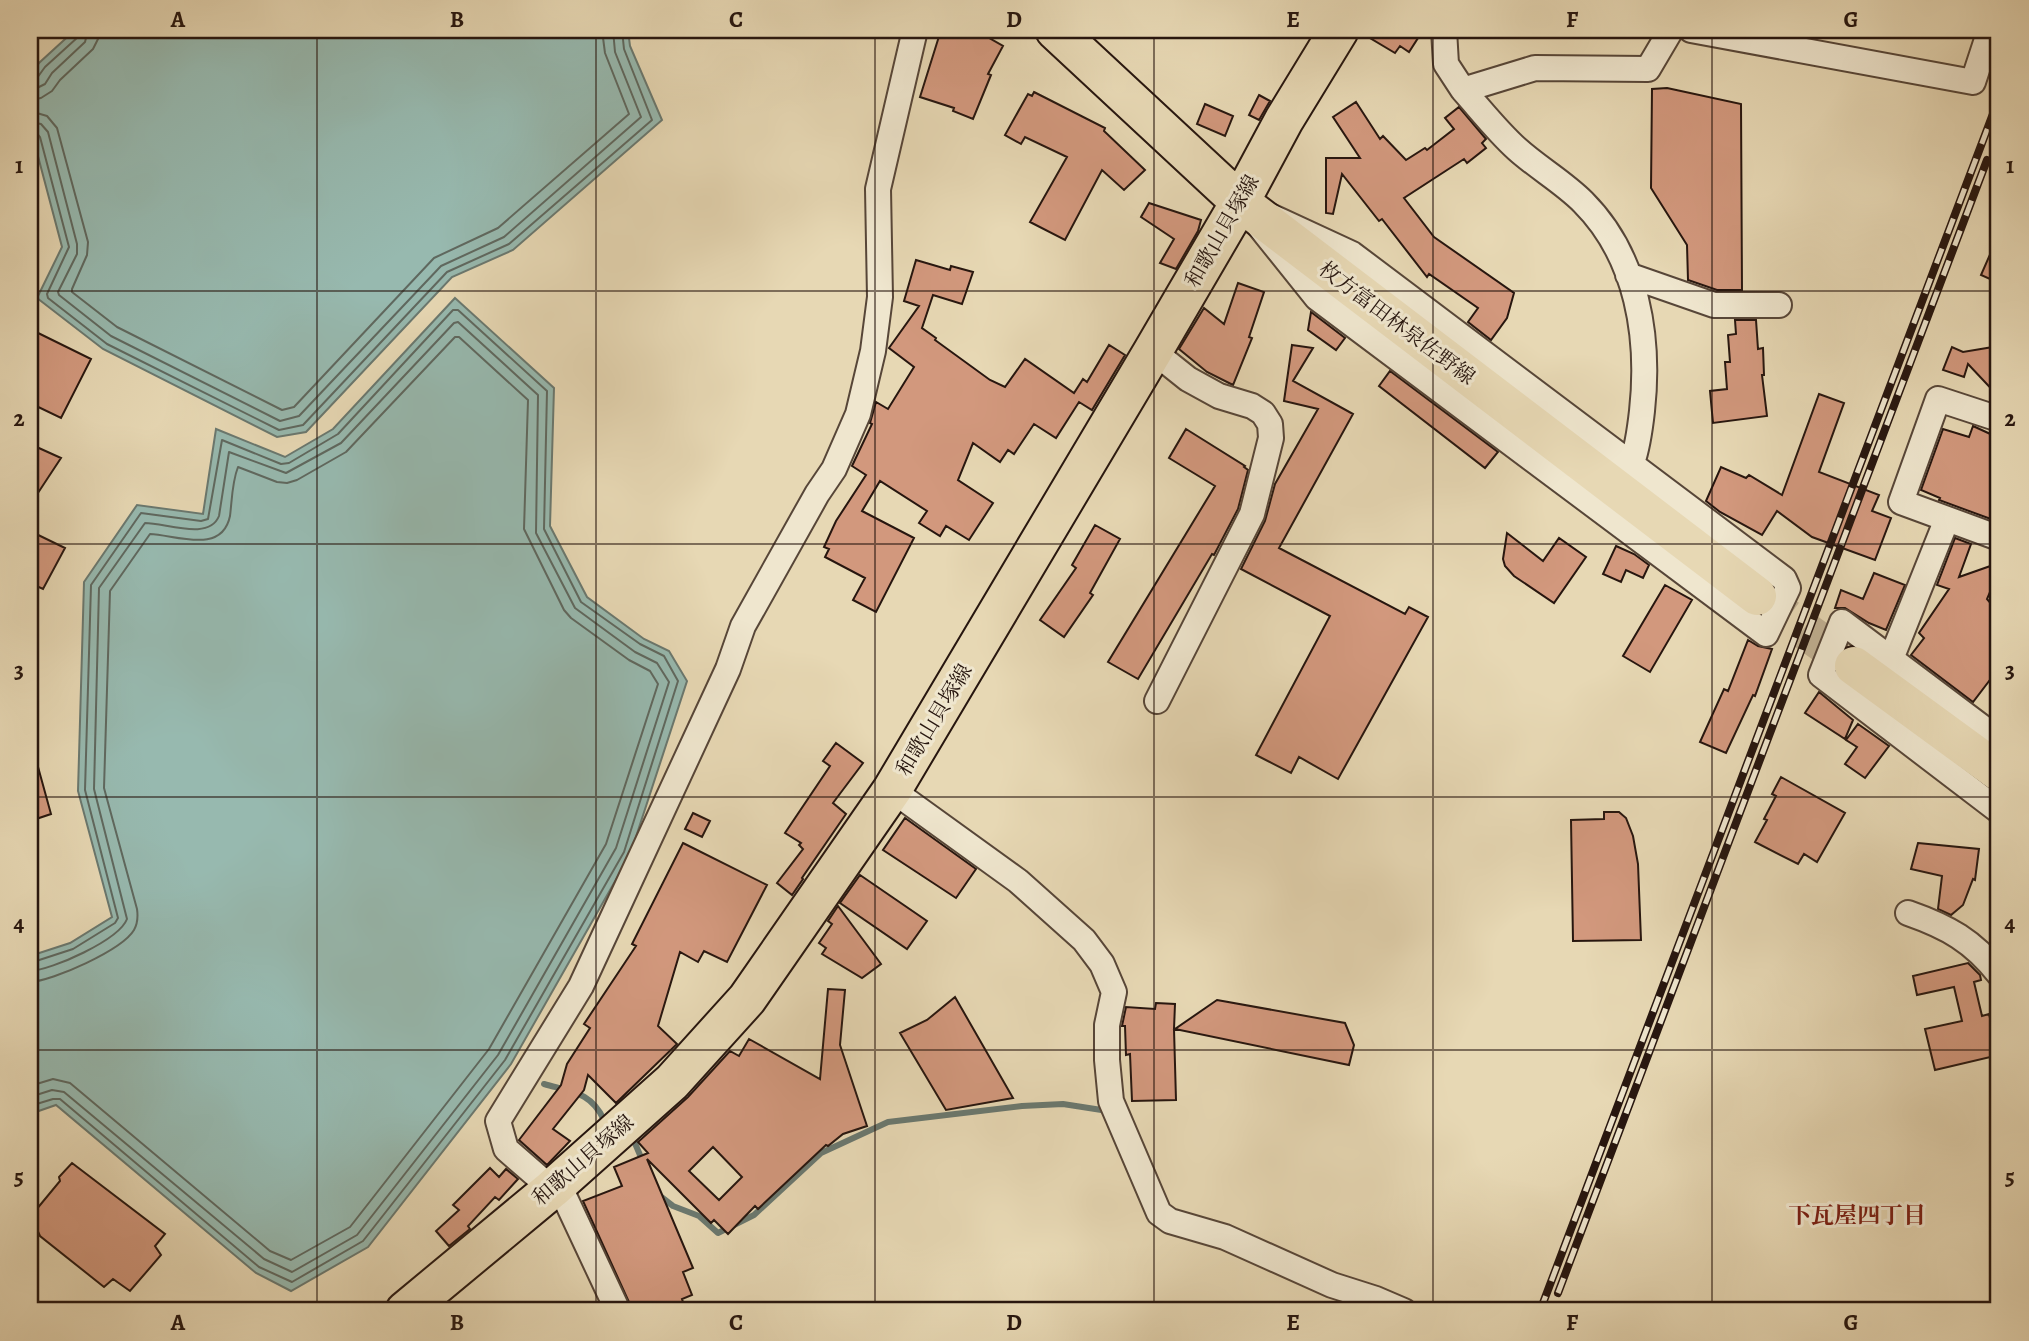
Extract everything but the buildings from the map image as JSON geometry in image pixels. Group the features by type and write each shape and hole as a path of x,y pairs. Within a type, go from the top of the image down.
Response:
{"main road":[{"name":"枚方富田林泉佐野線","path":"1055,30 1240,202 1757,596"},
{"name":"和歌山貝塚線","path":"405,1311 555,1186 672,1082 747,999 892,790 1153,351 1240,202 1284,120 1339,30"},
{"path":"1854,666 1999,772"}],"street":[{"path":"618,1311 555,1186 506,1149 498,1121 581,986 728,669 743,626 817,494 834,469 858,414 873,351 880,297 878,189 915,30"},
{"path":"1444,30 1446,64 1463,90 1516,148 1584,203 1606,230 1628,275 1635,293 1643,332 1644,384 1637,447 1632,463"},
{"path":"1463,90 1535,68 1648,69 1671,30"},
{"path":"1691,30 1973,82 1990,30"},
{"path":"1240,202 1352,254 1784,579 1788,588 1766,634 1317,298 1240,202"},
{"path":"1628,275 1714,305 1779,305"},
{"path":"1153,351 1188,379 1219,396 1252,406 1263,413 1269,424 1271,438 1252,514 1157,701"},
{"path":"1999,419 1938,399 1901,502 1999,538"},
{"path":"1891,659 1947,519"},
{"path":"1999,740 1842,622 1821,675 1999,811"},
{"path":"892,790 1018,881 1084,940 1102,964 1114,992 1107,1025 1111,1101 1159,1213 1170,1221 1225,1237 1332,1285 1404,1311"},
{"path":"1908,913 1954,931 1969,942 1999,974"},
{"path":"1969,942 1999,941"}],"water":[{"path":"75,30 628,30 630,46 662,120 513,250 452,277 306,432 277,437 103,349 37,298 62,247 30,126 30,78 39,63"},
{"path":"455,298 554,388 550,526 587,597 644,639 669,651 687,681 630,855 511,1064 368,1247 291,1291 256,1273 56,1105 30,1114 30,956 70,943 112,917 78,791 84,582 137,505 203,514 216,429 285,457 333,429"}],"waterway":[{"path":"544,1084 587,1098 604,1120"},
{"path":"660,1196 673,1206 699,1216 718,1233 754,1215 821,1153 888,1122 1022,1106 1063,1104 1108,1111"},
{"path":"628,1140 634,1141 643,1162"},
{"path":"1341,1295 1348,1311"}],"tunnel":[{"path":"1757,596 1854,666"}],"railway":[{"path":"1540,1311 1999,98"},
{"path":"1558,1293 1987,160"}],"district":[{"name":"下瓦屋四丁目","path":"1857,1215"}]}
